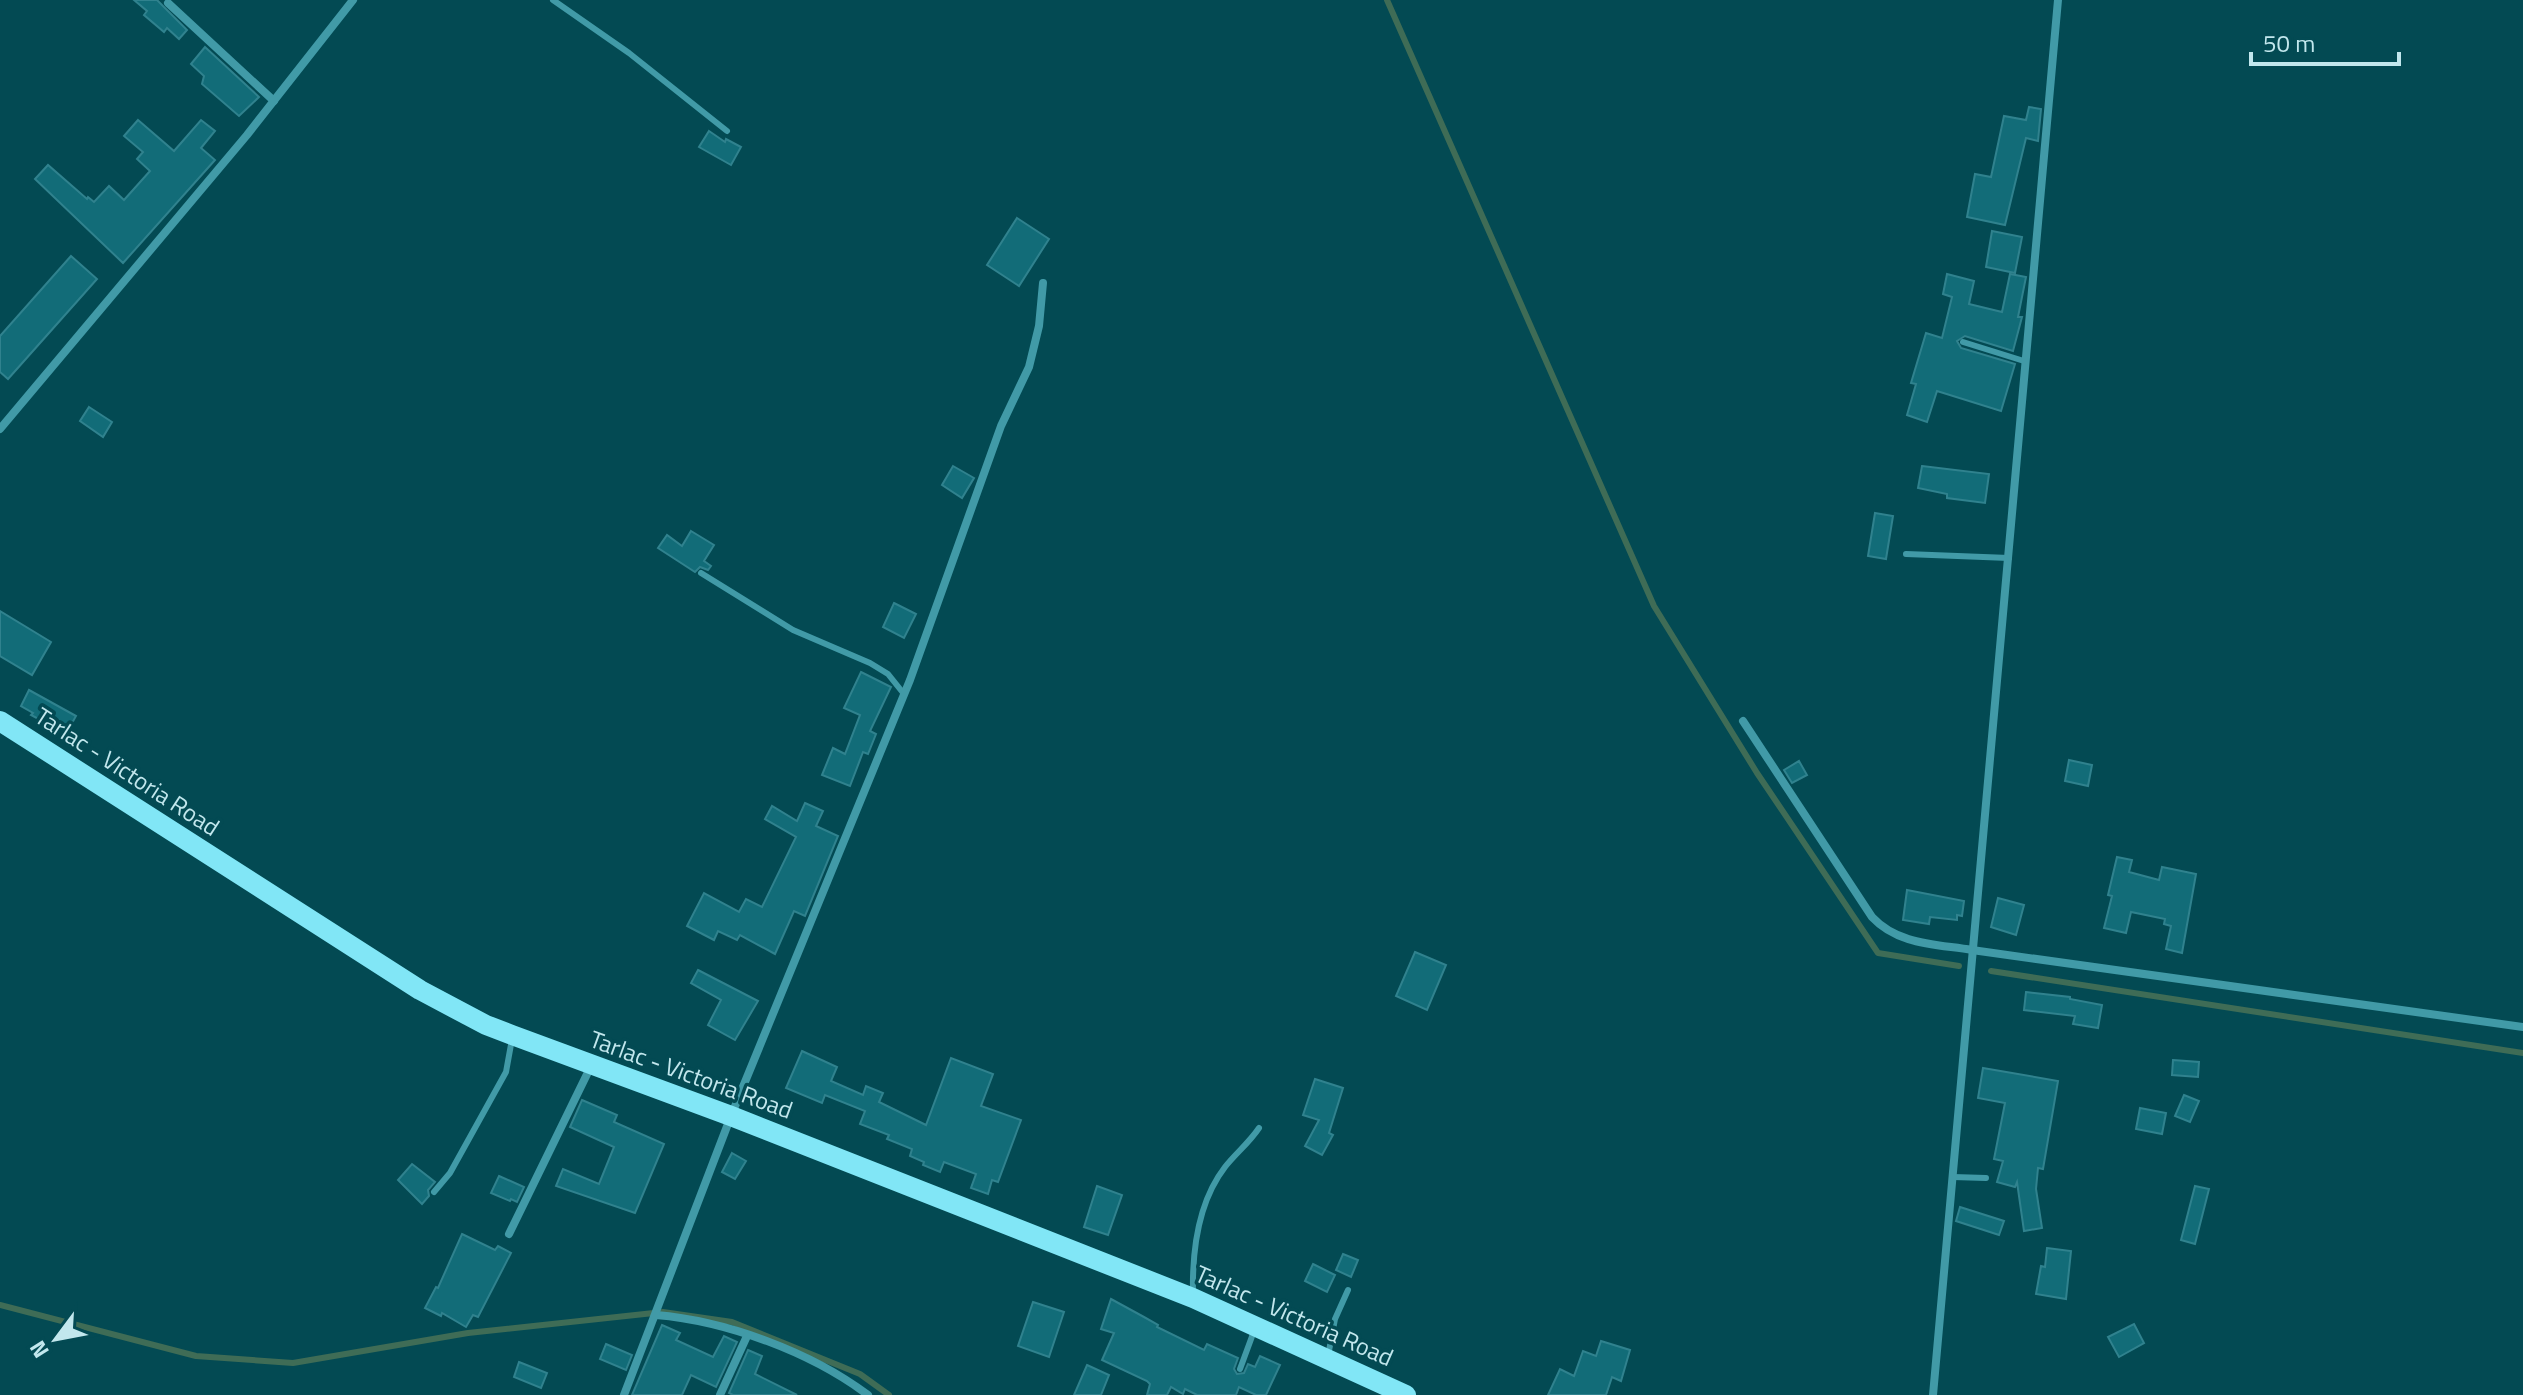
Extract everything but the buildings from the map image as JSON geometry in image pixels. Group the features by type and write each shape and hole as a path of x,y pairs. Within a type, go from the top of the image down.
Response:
{"main road":[{"name":"Tarlac - Victoria Road","path":"0,721 420,990 486,1025 731,1116 1193,1298 1406,1395"}],"street":[{"path":"0,429 274,101 353,0"},
{"path":"1933,1395 2058,0"},
{"path":"168,3 274,101"},
{"path":"624,1395 731,1116 904,694 1001,426 1029,367 1039,326 1043,283"},
{"path":"1743,721 1872,917 1899,937 1972,950 2523,1027"},
{"path":"509,1234 591,1066"},
{"path":"656,1315 691,1318 807,1357 868,1395"},
{"path":"720,1395 747,1336"}],"lane":[{"path":"553,0 629,53 727,131"},
{"path":"1963,342 2024,361"},
{"path":"1906,554 2009,558"},
{"path":"701,573 793,630 870,663 888,674 904,694"},
{"path":"434,1192 450,1173 506,1072 512,1035"},
{"path":"1193,1298 1192,1266 1210,1193 1225,1167 1259,1128"},
{"path":"1953,1177 1986,1178"},
{"path":"1327,1359 1335,1319 1348,1290"},
{"path":"1240,1369 1255,1326"}],"waterway":[{"path":"1387,0 1654,606 1757,773 1878,953 1959,966"},
{"path":"1991,971 2523,1053"},
{"path":"0,1305 196,1356 293,1363 468,1333 663,1312 732,1322 860,1374 889,1395"}]}
